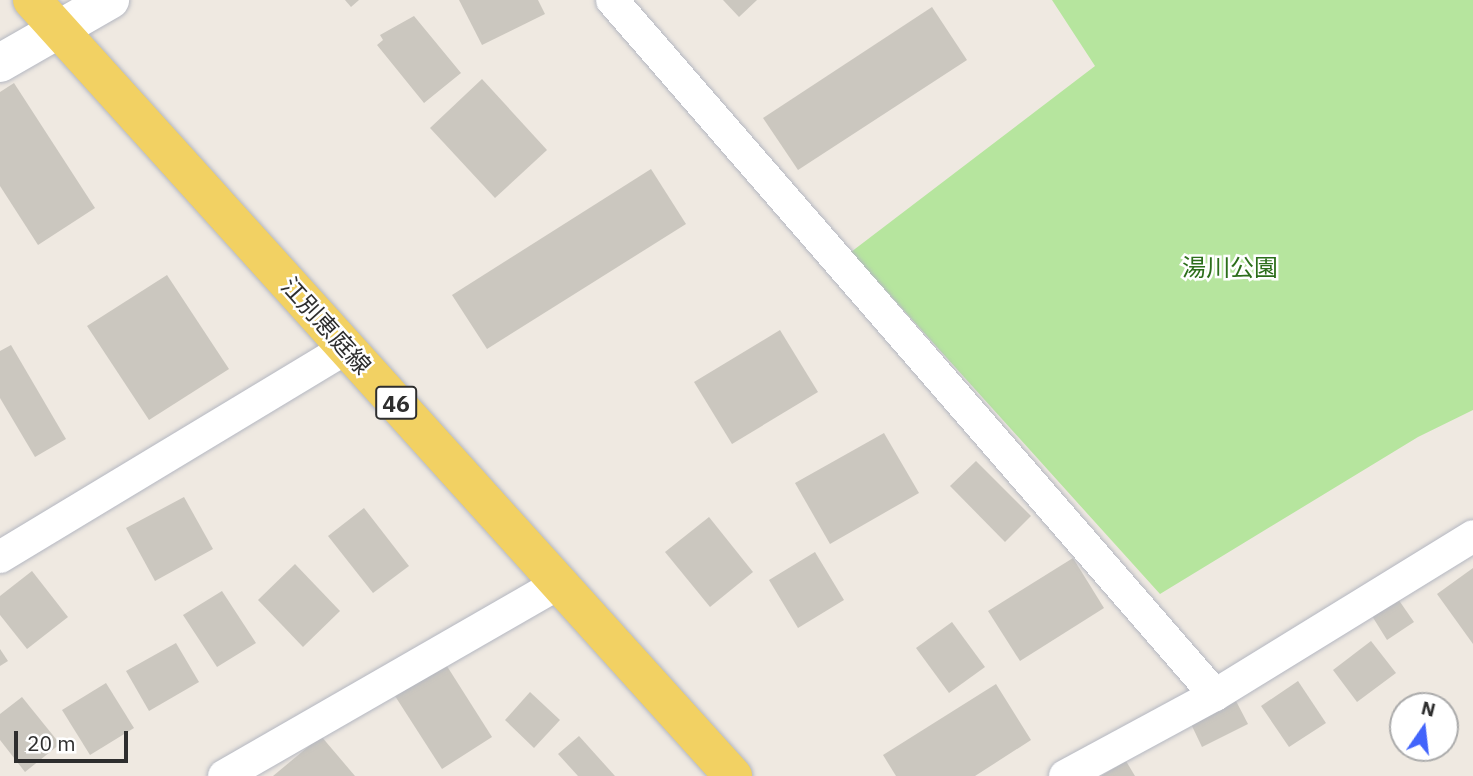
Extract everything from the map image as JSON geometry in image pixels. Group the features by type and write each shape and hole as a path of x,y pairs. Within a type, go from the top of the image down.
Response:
{"main road":[{"name":"江別恵庭線","path":"32,0 733,776"}],"street":[{"path":"0,63 110,0"},
{"path":"612,0 1216,695"},
{"path":"0,557 346,348"},
{"path":"1065,776 1216,695 1473,536"},
{"path":"224,776 560,583"}],"green space":[{"name":"湯川公園","path":"1052,0 1473,0 1473,410 1418,437 1160,594 851,252 1095,66"}],"building":[{"path":"345,0 359,0 351,7"},
{"path":"459,0 538,0 545,14 482,45"},
{"path":"723,0 757,0 739,17"},
{"path":"932,7 967,60 798,170 763,118"},
{"path":"414,16 461,73 424,103 377,45 383,40 380,35"},
{"path":"482,79 547,150 495,198 430,128"},
{"path":"14,83 95,208 38,245 0,186 0,92"},
{"path":"651,169 686,224 487,349 452,295"},
{"path":"167,275 229,369 149,420 87,326"},
{"path":"780,330 818,392 732,444 694,382"},
{"path":"11,345 66,439 35,457 0,398 0,351"},
{"path":"884,433 919,493 830,544 795,483"},
{"path":"976,461 1031,516 1005,542 950,486"},
{"path":"184,497 213,549 155,581 126,528"},
{"path":"364,508 409,566 373,593 328,536"},
{"path":"709,517 753,572 710,607 665,552"},
{"path":"815,552 844,600 798,628 769,580"},
{"path":"1073,558 1104,608 1020,661 988,611"},
{"path":"295,564 340,611 303,647 258,600"},
{"path":"1473,568 1473,644 1437,594"},
{"path":"32,571 68,617 27,649 0,615 0,596"},
{"path":"222,591 256,643 217,667 183,615"},
{"path":"1398,599 1414,622 1387,640 1372,616"},
{"path":"952,622 985,667 949,693 916,648"},
{"path":"1371,641 1396,673 1357,702 1333,670"},
{"path":"176,643 199,682 149,711 126,671"},
{"path":"0,649 8,661 0,666"},
{"path":"445,663 492,737 442,769 395,696"},
{"path":"1298,681 1326,723 1289,747 1261,706"},
{"path":"106,683 134,728 90,755 62,710"},
{"path":"996,684 1031,740 975,776 896,776 883,755"},
{"path":"530,692 560,720 534,748 505,720"},
{"path":"22,697 60,744 25,772 0,740 0,714"},
{"path":"1236,701 1248,724 1202,747 1191,724"},
{"path":"321,736 355,776 273,776"},
{"path":"579,736 615,776 578,776 558,754"},
{"path":"1126,761 1135,776 1101,776"}]}
